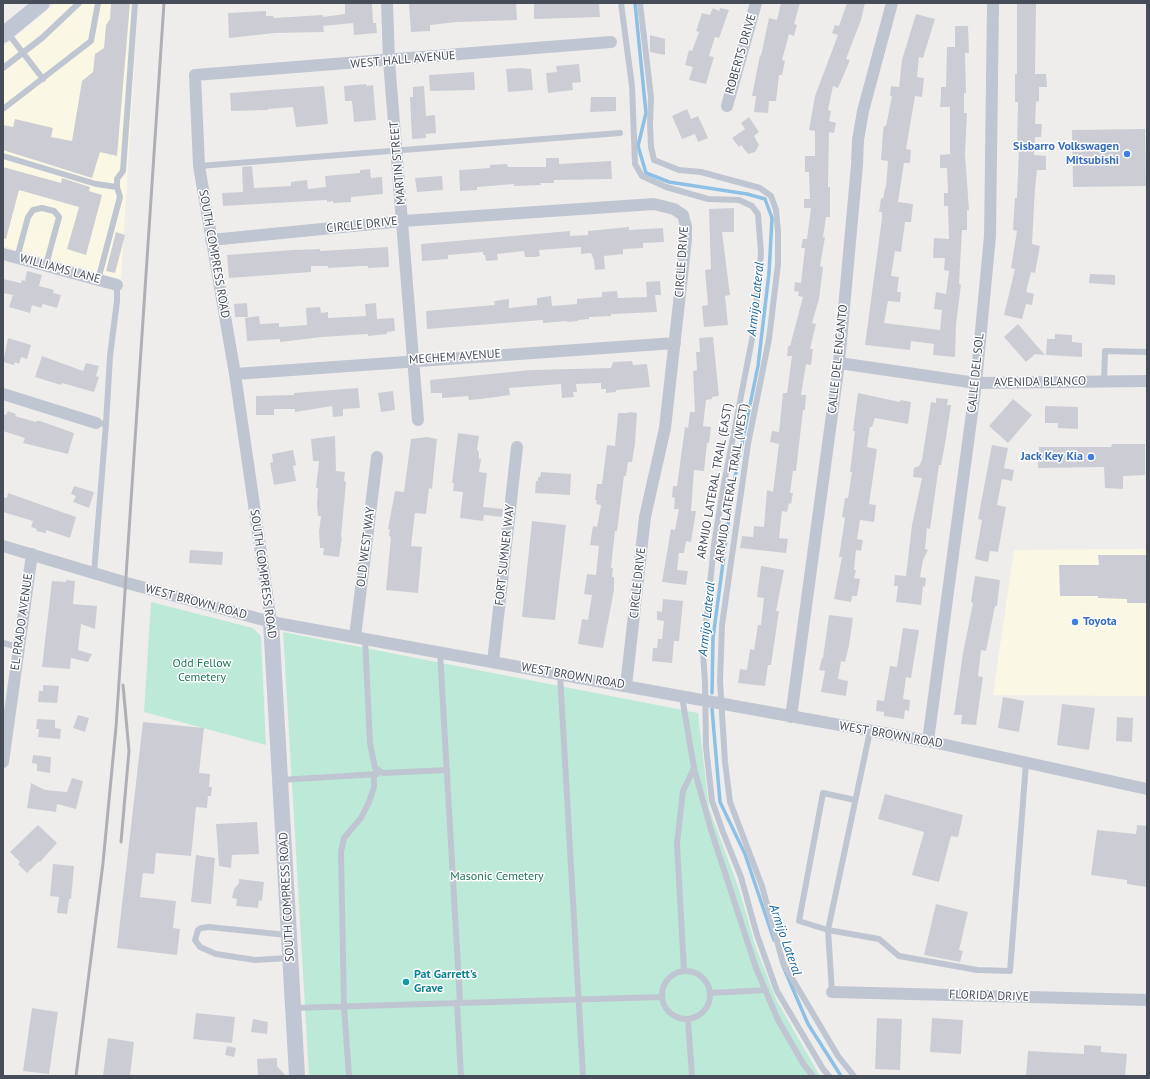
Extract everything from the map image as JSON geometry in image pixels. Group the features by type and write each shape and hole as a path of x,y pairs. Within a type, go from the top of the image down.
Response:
{"street":[{"path":"4,31 42,3"},
{"name":"MARTIN STREET","path":"387,3 389,61 418,420"},
{"name":"ROBERTS DRIVE","path":"727,106 756,3"},
{"name":"CALLE DEL ENCANTO","path":"792,717 839,363 858,140 863,111 892,3"},
{"name":"CALLE DEL SOL","path":"928,741 976,383 990,236 993,3"},
{"name":"WEST HALL AVENUE","path":"195,75 389,61 611,42"},
{"name":"SOUTH COMPRESS ROAD","path":"195,75 199,166 234,374 271,622 297,1076"},
{"name":"CIRCLE DRIVE","path":"211,240 403,221 654,204 674,209 683,215 686,226 682,284 665,428 645,517 626,686"},
{"name":"WILLIAMS LANE","path":"3,254 117,285"},
{"name":"MECHEM AVENUE","path":"234,374 412,360 675,343"},
{"name":"AVENIDA BLANCO","path":"839,363 976,383 1147,381"},
{"path":"3,394 101,423"},
{"name":"FORT SUMNER WAY","path":"493,662 517,447"},
{"name":"OLD WEST WAY","path":"360,638 377,457"},
{"name":"WEST BROWN ROAD","path":"3,546 271,622 928,741 1147,790"},
{"name":"EL PRADO AVENUE","path":"3,762 32,554"},
{"name":"FLORIDA DRIVE","path":"832,992 1147,1000"}],"lane":[{"path":"3,68 42,38 79,3"},
{"path":"3,109 91,42 98,3"},
{"path":"98,280 120,197 117,187 118,179 123,171 135,3"},
{"name":"ARMIJO LATERAL TRAIL (EAST)","path":"622,3 632,86 635,164 642,176 666,187 708,199 739,200 752,206 758,214 761,253 754,329 723,489 714,545 703,652 706,747 712,793 721,826 741,877 757,935 776,991 823,1070 829,1076"},
{"name":"ARMIJO LATERAL TRAIL (WEST)","path":"640,3 652,97 650,124 651,147 654,160 679,170 701,172 760,188 771,196 776,210 778,264 769,339 748,444 722,625 720,681 730,802 762,886 783,963 838,1056 854,1076"},
{"path":"4,31 24,52 43,79"},
{"path":"199,166 397,149 620,133"},
{"path":"3,156 96,184 117,187"},
{"path":"17,258 28,218 33,210 42,208 54,211 59,217 46,265"},
{"path":"94,573 101,423 117,301 117,285"},
{"path":"1104,382 1105,351 1147,352"},
{"path":"360,638 370,743 375,768 383,773"},
{"path":"3,643 19,647"},
{"path":"440,652 461,1076"},
{"path":"560,674 583,1076"},
{"path":"682,697 694,768 713,837 756,968 778,1020 804,1064 813,1076"},
{"path":"832,992 828,930 870,731"},
{"path":"856,800 823,793 799,921 828,930 879,939 900,956 977,970 1010,971 1026,763"},
{"path":"684,970 676,844 683,791 694,768"},
{"path":"280,780 447,770"},
{"path":"349,1076 344,1007 341,852 344,838 361,818 369,802 374,787 374,774"},
{"path":"289,935 209,927 198,930 196,940 200,947 216,954 255,960 290,958"},
{"path":"684,970 693,971 701,976 707,984 710,993 709,1002 704,1010 697,1016 688,1019 678,1018 670,1013 664,1006 661,997 662,987 667,979 674,973 684,970"},
{"path":"710,993 766,990"},
{"path":"293,1008 661,997"},
{"path":"688,1019 692,1076"}],"shaded area":[{"path":"56,3 138,3 121,279 3,246 3,47"},
{"name":"Toyota","path":"1147,549 1147,696 993,695 1014,550"}],"green space":[{"name":"Odd Fellow Cemetery","path":"151,602 253,628 261,636 266,745 144,712"},
{"name":"Masonic Cemetery","path":"283,632 698,713 709,808 740,892 756,948 777,1001 820,1076 309,1076"}],"building":[{"path":"111,3 130,3 117,156 100,152 92,178 3,150 3,125 13,127 15,119 53,128 51,137 72,141 82,81 93,72 95,54 104,48 106,25 110,19"},
{"path":"345,3 372,3 373,23 376,23 377,33 354,35 353,23 323,26 324,32 275,33 229,38 228,13 266,11 266,16 273,16 274,18 323,15 323,17 345,14"},
{"path":"409,3 516,3 517,20 457,22 430,25 430,31 411,32"},
{"path":"599,3 600,17 534,19 534,4"},
{"path":"781,3 800,3 794,24 797,25 794,36 789,34 782,60 785,61 782,75 779,75 776,101 769,101 768,113 754,112 756,96 752,96 769,18 777,20"},
{"path":"847,3 865,3 861,20 846,59 850,60 838,88 833,86 828,110 831,111 829,121 836,123 834,133 829,132 828,187 830,187 830,217 826,217 823,237 825,237 820,266 823,267 819,299 812,323 816,324 810,349 813,349 811,365 806,364 801,395 806,395 805,410 803,410 796,471 793,471 790,493 793,493 791,504 789,503 787,512 782,511 779,538 788,539 786,553 740,548 742,536 753,537 754,526 764,527 767,490 773,492 779,444 770,442 772,431 779,432 783,393 787,393 792,356 787,356 788,346 790,346 803,297 798,296 799,292 794,291 795,282 801,283 805,248 801,248 803,239 807,239 811,208 804,208 804,199 810,199 809,172 805,172 805,156 815,156 815,131 809,130 815,96 838,35 832,33 835,25 839,26"},
{"path":"1017,3 1036,3 1035,74 1046,74 1047,87 1039,87 1039,101 1036,102 1035,124 1042,124 1041,137 1035,137 1034,155 1046,156 1046,170 1037,170 1035,188 1032,244 1040,246 1035,273 1031,272 1026,292 1034,294 1032,305 1026,304 1022,319 1004,315 1015,269 1011,268 1017,231 1013,230 1015,198 1017,198 1019,146 1017,146 1018,102 1015,102 1015,74 1017,74"},
{"path":"713,8 719,11 720,8 729,10 719,38 715,37 709,56 714,57 706,84 689,80 693,67 685,65 689,50 692,51 699,32 696,31 702,13 710,15"},
{"path":"916,14 935,19 923,58 919,57 917,77 924,78 922,97 915,96 906,149 911,150 910,163 904,163 898,202 913,204 911,222 905,222 901,252 895,251 891,276 899,277 897,292 901,292 900,302 888,301 884,323 940,330 942,310 934,309 936,292 946,294 949,271 944,270 945,258 933,258 934,238 949,239 948,206 944,206 944,193 948,193 947,168 940,168 940,155 950,154 950,107 940,107 941,87 946,87 947,47 955,47 955,26 968,26 969,53 965,53 966,93 964,93 964,113 967,113 965,154 969,210 967,210 967,230 962,230 959,284 961,285 956,324 955,357 933,355 934,344 911,341 910,350 865,345 882,218 882,212 879,212 881,198 883,199 886,188 888,161 881,160 883,131 884,126 886,126 892,96 890,96 891,86 899,87 902,60"},
{"path":"650,35 665,39 665,55 650,52"},
{"path":"579,64 581,82 572,83 573,90 548,93 546,73 557,72 556,66"},
{"path":"506,69 531,69 533,90 508,92"},
{"path":"474,72 475,90 430,91 429,75"},
{"path":"366,84 367,86 373,85 376,120 354,122 352,101 345,101 344,86"},
{"path":"324,86 328,124 296,127 293,107 268,110 231,111 230,93"},
{"path":"424,86 426,116 435,115 436,133 426,134 426,138 412,139 410,97 413,97 413,87"},
{"path":"591,97 616,97 616,111 590,112"},
{"path":"687,109 691,119 698,116 708,138 698,142 695,134 682,139 672,116"},
{"path":"749,117 759,132 754,136 759,145 755,152 748,154 741,145 739,147 732,138 745,129 741,123"},
{"path":"1145,129 1146,186 1073,187 1072,130"},
{"path":"546,158 559,158 559,164 611,161 612,179 554,180 554,183 540,183 541,185 514,186 514,184 477,187 477,190 460,191 459,170 490,168 490,165 507,164 508,167 546,167"},
{"path":"252,166 254,188 291,186 291,182 307,180 308,189 326,187 325,176 360,173 360,170 370,169 371,178 382,177 383,194 351,197 351,202 333,203 333,201 327,202 327,200 223,206 222,193 243,192 242,167"},
{"path":"3,167 61,183 62,178 90,187 89,191 102,195 86,255 67,249 79,207 19,190 6,239 3,238"},
{"path":"442,176 443,190 417,192 415,178"},
{"path":"734,208 734,232 722,232 730,295 725,296 728,325 704,327 702,306 708,305 705,270 711,269 709,209"},
{"path":"629,227 629,230 663,228 664,242 643,243 643,248 623,249 623,254 604,256 605,269 595,270 594,260 591,253 581,254 581,247 539,250 540,256 535,257 525,257 524,251 497,254 498,260 486,261 483,252 448,255 448,259 422,261 421,244 570,231 570,236 588,235 588,231"},
{"path":"116,232 125,235 115,273 106,271"},
{"path":"388,247 389,267 368,268 368,266 362,266 328,268 328,266 311,266 311,272 229,278 227,255 293,250 320,249 320,251"},
{"path":"27,271 42,275 39,286 54,290 53,293 61,295 57,308 43,304 41,308 32,305 30,313 9,307 13,295 3,293 3,279 21,283 22,280 25,281"},
{"path":"1090,274 1115,275 1115,285 1089,283"},
{"path":"660,281 661,295 655,295 657,312 611,314 611,316 589,317 589,319 567,322 543,323 543,320 427,329 426,311 495,305 494,301 509,299 509,308 537,305 537,298 551,296 552,306 577,304 577,299 602,297 602,292 617,291 618,298 647,297 646,282"},
{"path":"247,303 248,317 235,317 234,304"},
{"path":"376,303 377,319 394,318 395,331 387,332 387,334 368,336 368,334 322,337 280,342 280,339 247,341 245,318 259,316 260,324 279,323 279,327 307,325 306,308 320,307 321,313 328,312 328,318 366,316 365,304"},
{"path":"1018,324 1045,355 1035,354 1026,362 1004,337"},
{"path":"1055,334 1072,335 1072,342 1082,343 1082,357 1046,355 1047,339 1055,339"},
{"path":"713,337 719,396 706,400 703,426 711,427 709,443 707,443 704,471 694,470 691,511 696,511 691,542 686,541 684,553 679,553 677,570 688,571 686,585 662,582 671,529 675,530 679,509 674,509 675,498 672,497 673,486 677,486 685,427 688,428 690,412 695,412 693,371 697,370 696,352 700,352 699,338"},
{"path":"8,338 31,345 27,359 21,357 19,364 15,362 14,365 3,362"},
{"path":"42,356 83,371 86,363 99,366 96,376 99,377 94,392 62,383 61,385 35,377"},
{"path":"632,361 633,365 647,364 650,387 616,390 616,392 606,393 606,389 601,389 601,383 576,384 577,392 573,392 574,397 562,398 561,384 509,388 510,395 469,400 468,396 442,398 442,393 431,393 430,380 531,370 611,368 613,362"},
{"path":"358,388 360,408 343,409 343,416 333,417 332,406 295,412 295,409 274,409 274,415 256,415 256,396 294,395 294,393"},
{"path":"393,391 395,410 381,412 378,393"},
{"path":"858,393 900,402 900,400 911,402 908,424 875,418 872,427 870,427 867,447 877,449 869,504 876,505 874,522 860,520 857,539 863,540 861,551 856,550 854,570 856,570 854,578 860,579 857,596 852,596 851,602 834,599 842,557 839,557 845,518 842,517 845,498 848,498 852,472 850,472 855,431 853,431"},
{"path":"936,398 948,399 947,405 951,405 941,465 939,465 930,529 927,528 925,549 928,550 923,560 920,577 926,578 925,587 923,586 921,605 896,602 898,586 894,586 895,575 906,576 912,525 922,478 913,477 914,468 919,466 922,460 931,402 936,403"},
{"path":"1013,399 1032,415 1008,443 989,426"},
{"path":"1045,406 1078,407 1078,429 1058,428 1058,423 1045,423"},
{"path":"8,411 16,414 15,416 36,422 40,421 74,433 68,454 23,443 25,438 3,431 3,414 6,415"},
{"path":"618,413 637,413 635,443 632,462 628,462 626,476 624,476 617,531 615,531 611,568 613,568 612,577 614,577 614,590 603,648 578,644 582,619 588,620 592,595 584,594 587,574 596,575 599,546 590,545 593,526 597,527 601,505 596,504 597,500 595,500 597,484 602,484 607,445 615,446"},
{"path":"458,433 479,436 477,449 479,459 481,459 479,472 487,473 483,507 503,509 502,517 484,515 483,521 460,518 463,492 453,491 454,483 452,483"},
{"path":"335,436 336,471 345,472 344,481 346,482 339,557 323,555 324,548 320,548 319,532 321,516 318,516 318,488 316,488 319,461 313,461 311,439"},
{"path":"427,437 437,439 432,489 429,488 426,514 415,513 411,546 422,547 418,593 386,590 391,537 389,536 390,529 388,529 395,491 404,492 411,439"},
{"name":"Jack Key Kia","path":"1112,444 1145,444 1145,475 1123,476 1123,489 1105,488 1104,467 1038,468 1039,447 1111,447"},
{"path":"992,445 1008,448 1004,468 1014,470 1012,481 1002,479 997,505 1006,507 998,552 990,551 988,562 975,559 982,520 978,519"},
{"path":"293,450 296,465 293,466 296,481 274,485 270,463 273,462 272,454"},
{"path":"541,472 571,474 570,495 535,493 536,481 538,481 538,477 540,477"},
{"path":"74,486 94,492 89,508 73,502 76,496 71,494"},
{"path":"8,493 76,517 70,538 46,530 46,533 36,531 37,529 31,527 33,521 3,512 3,497 7,498"},
{"path":"532,521 566,525 555,620 522,617"},
{"path":"190,550 223,552 222,565 189,563"},
{"path":"1098,555 1147,555 1147,603 1127,603 1127,599 1098,598 1098,596 1060,596 1059,565 1099,565"},
{"path":"761,566 784,570 776,611 779,611 771,665 768,665 765,686 738,683 740,669 747,670 750,649 754,650 758,625 761,625 764,598 757,597"},
{"path":"975,576 1000,580 997,606 995,606 986,651 981,650 978,676 983,677 976,725 961,724 962,715 954,715 963,653 973,603 971,602"},
{"path":"66,580 75,581 73,604 97,606 95,629 81,624 78,650 92,654 88,662 71,658 70,669 42,667 52,581 66,582"},
{"path":"663,599 683,601 679,641 674,641 672,663 652,661 653,648 657,648 658,639 662,639 664,621 657,620 657,611 662,612"},
{"path":"829,615 853,618 845,662 841,661 838,679 848,681 846,696 821,692 825,671 819,670 823,658"},
{"path":"903,628 919,630 911,678 906,677 903,699 910,700 909,711 905,710 904,719 884,716 884,712 876,711 877,700 884,701 890,666 897,667"},
{"path":"43,685 59,686 57,703 38,702 39,691 43,691"},
{"path":"1003,697 1024,701 1019,732 998,728"},
{"path":"1062,704 1095,708 1089,750 1057,745"},
{"path":"78,715 89,718 85,732 73,728"},
{"path":"1117,717 1133,718 1132,742 1116,741"},
{"path":"37,719 55,720 55,728 61,729 60,739 38,737 39,729 36,729"},
{"path":"143,722 204,728 199,773 210,774 209,787 212,787 211,796 208,796 207,808 196,807 191,856 156,853 154,874 143,873 140,897 176,901 173,928 180,929 177,955 117,948"},
{"path":"33,755 51,757 50,773 37,771 37,764 32,763"},
{"path":"72,778 83,781 76,809 57,804 56,812 27,808 31,783 45,790 67,792"},
{"path":"885,794 963,815 958,837 951,836 939,882 912,875 924,832 878,819"},
{"path":"257,822 259,854 232,855 231,868 219,866 216,824"},
{"path":"38,825 57,843 40,862 39,861 27,873 18,864 20,862 10,852"},
{"path":"1137,825 1147,826 1147,887 1127,884 1127,880 1091,875 1097,830 1136,834"},
{"path":"196,855 215,858 211,904 191,902"},
{"path":"53,864 74,866 71,899 69,899 67,914 57,913 59,897 50,896"},
{"path":"239,879 264,882 262,901 259,900 258,908 236,906 237,899 232,898 234,889 239,883"},
{"path":"936,904 968,912 959,950 963,951 960,962 924,955"},
{"path":"32,1008 58,1012 49,1074 23,1071"},
{"path":"196,1013 235,1017 232,1043 193,1039"},
{"path":"877,1018 902,1019 900,1070 875,1069"},
{"path":"932,1018 963,1020 961,1054 930,1052"},
{"path":"253,1019 268,1022 267,1034 251,1032"},
{"path":"108,1038 134,1042 130,1076 103,1076"},
{"path":"1084,1045 1101,1046 1101,1052 1127,1054 1125,1076 1026,1076 1028,1051 1084,1054"},
{"path":"227,1046 236,1048 234,1057 225,1055"},
{"path":"277,1058 277,1066 286,1076 258,1076 257,1059"}],"waterway":[{"name":"Armijo Lateral","path":"635,3 646,113 638,146 646,173 669,182 747,194 765,199 772,218 769,273 758,366 733,487 713,638 712,693"},
{"name":"Armijo Lateral","path":"712,709 720,802 745,854 774,940"},
{"name":"Armijo Lateral","path":"783,966 808,1024 841,1076"}],"railway":[{"path":"76,1076 103,863 116,727 164,3"},
{"path":"121,842 129,751 123,685"}],"place":[{"name":"Sisbarro Volkswagen Mitsubishi","path":"1127,154"},
{"name":"Jack Key Kia","path":"1091,457"},
{"name":"Toyota","path":"1075,622"},
{"name":"Pat Garrett's Grave","path":"406,982"}]}
